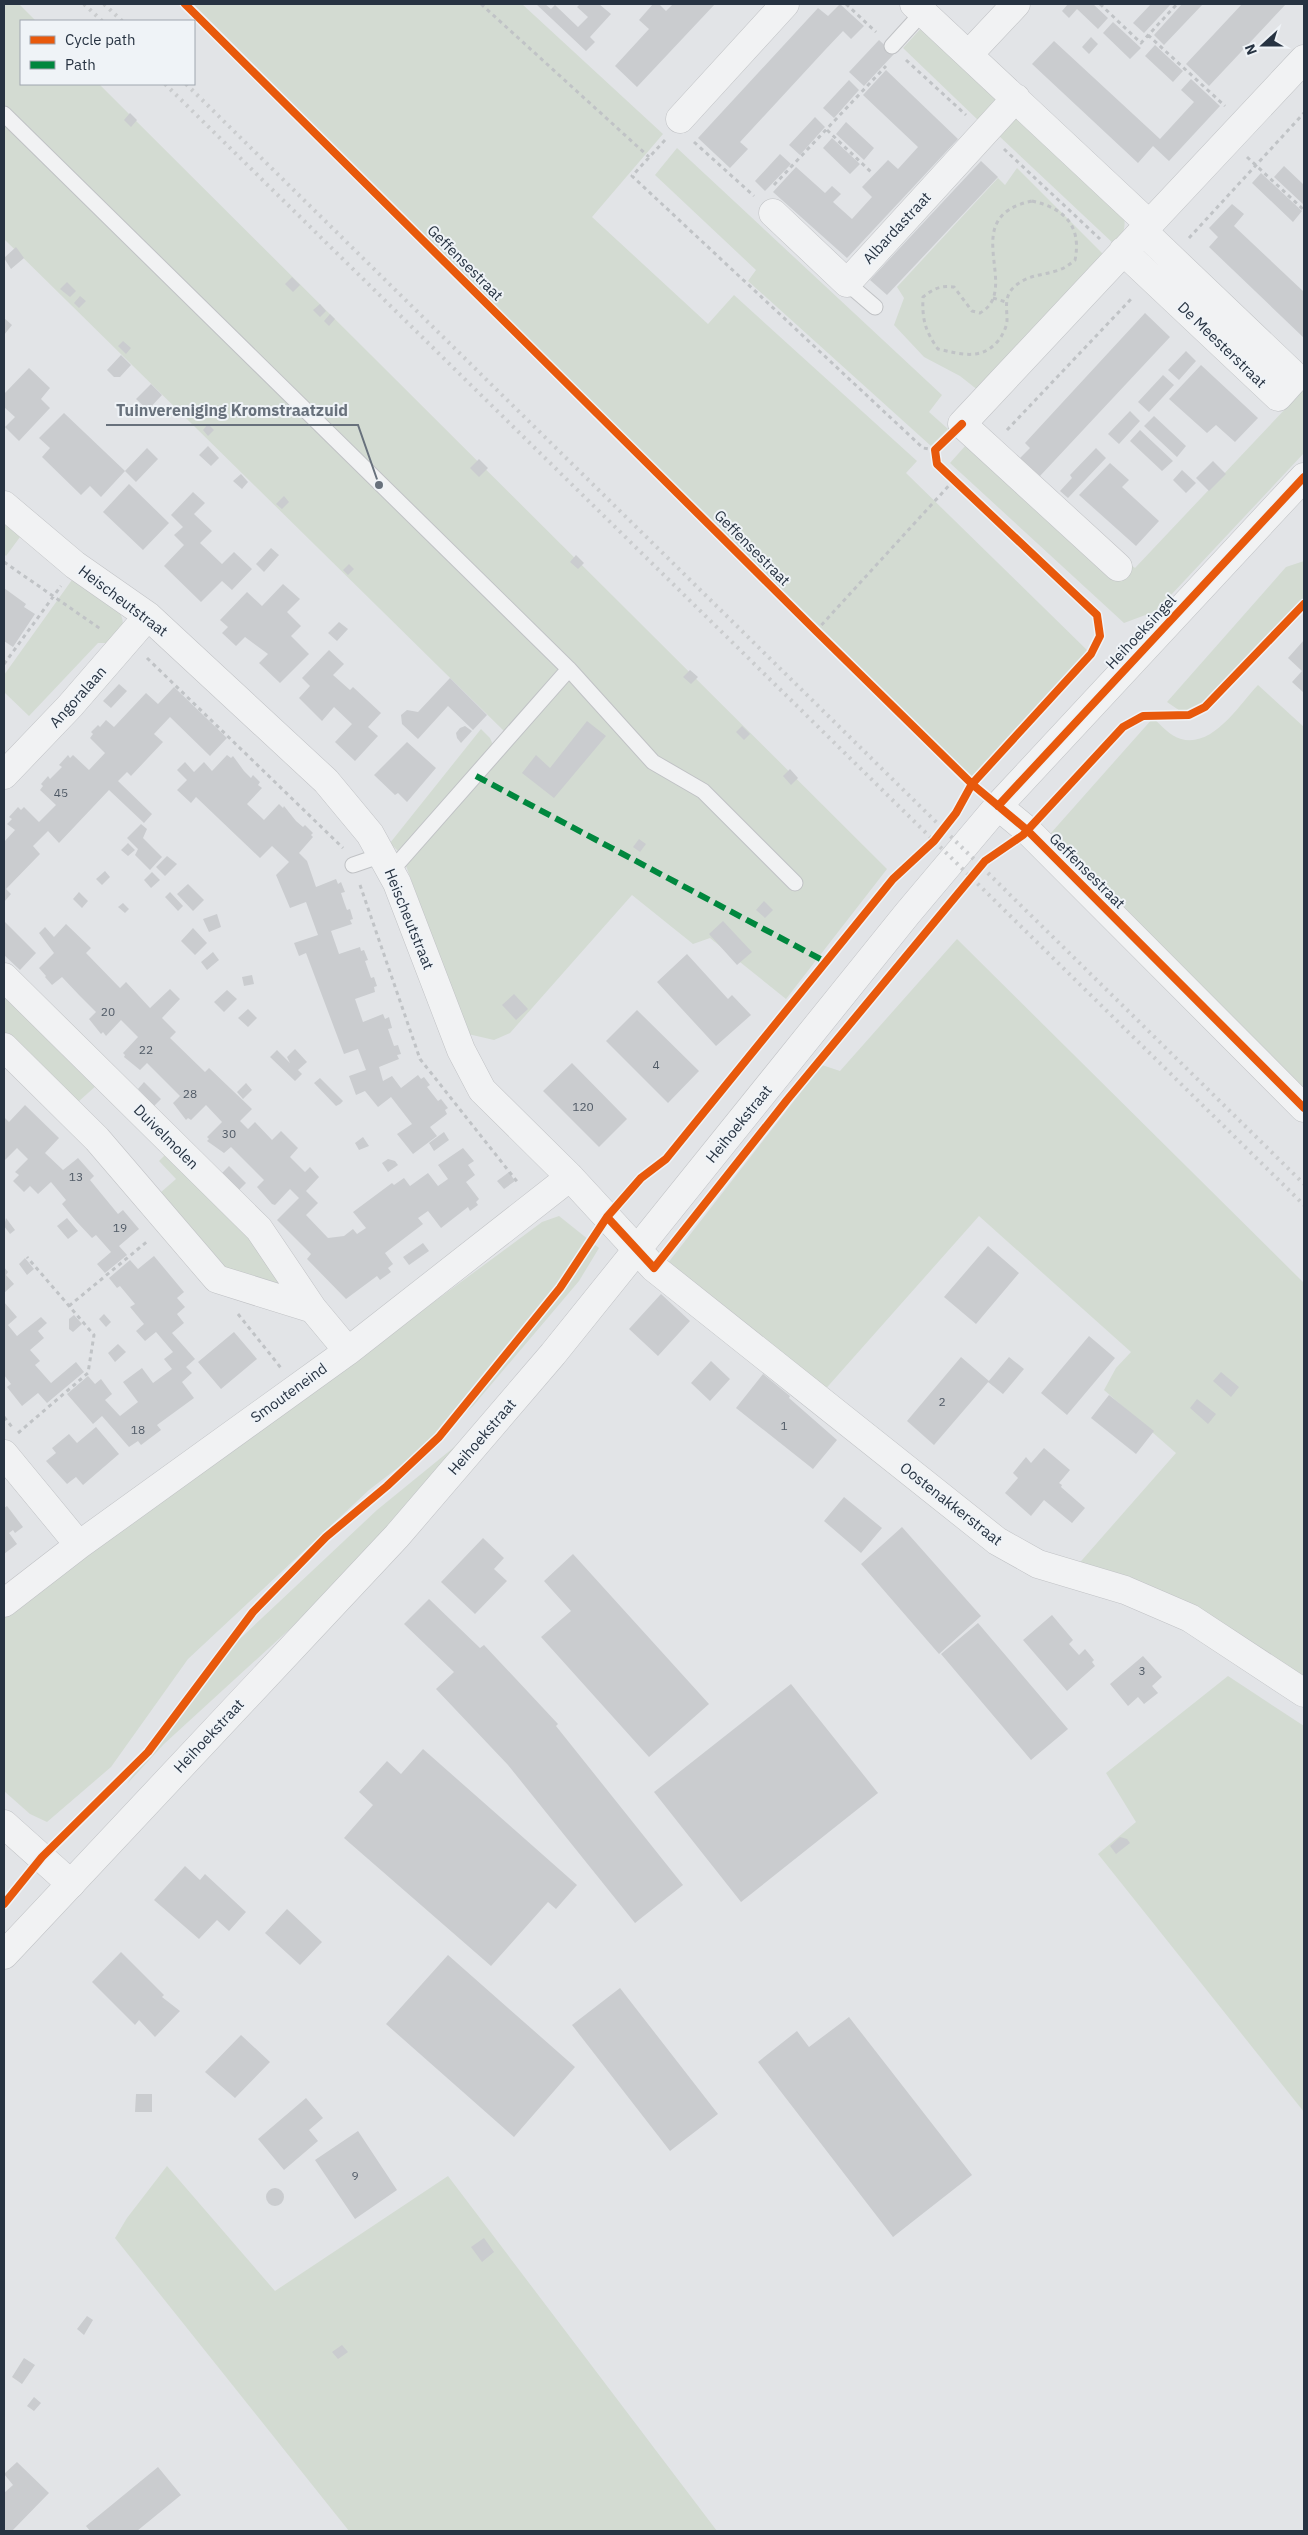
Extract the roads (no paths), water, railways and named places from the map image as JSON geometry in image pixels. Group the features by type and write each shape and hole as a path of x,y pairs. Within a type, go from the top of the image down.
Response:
{"street":[{"path":"680,130 785,4"},
{"path":"969,54 1016,4"},
{"path":"919,8 1016,98 1146,227"},
{"path":"1118,567 962,424 1304,59"},
{"name":"Albardastraat","path":"847,283 1016,98"},
{"path":"766,207 847,283"},
{"name":"De Meesterstraat","path":"1124,251 1278,398 1296,377 1146,227"},
{"name":"Heihoeksingel","path":"927,890 998,806 1304,477"},
{"name":"Heischeutstraat","path":"4,505 75,565 148,616 326,781 370,834 386,863 461,1050 482,1090 570,1177 637,1249"},
{"name":"Angoralaan","path":"4,775 70,706 148,616"},
{"name":"Geffensestraat","path":"998,806 1027,830 1304,1108"},
{"name":"Heihoekstraat","path":"4,1955 397,1536 553,1354 927,890"},
{"name":"Duivelmolen","path":"4,978 259,1229 313,1309 348,1351"},
{"path":"4,1047 97,1139 217,1279 313,1309"},
{"name":"Smouteneind","path":"4,1603 79,1544 348,1351 570,1177"},
{"name":"Oostenakkerstraat","path":"637,1249 654,1268 997,1541 1038,1564 1125,1590 1190,1618 1304,1693"},
{"path":"10,1442 79,1544"},
{"path":"4,1824 71,1884"}],"lane":[{"path":"892,53 919,8"},
{"path":"4,114 569,669 653,762 703,791 795,882"},
{"path":"847,283 874,307"},
{"path":"353,865 386,863 569,669"}],"railway":[{"path":"84,4 101,20"},
{"path":"104,4 121,20"},
{"path":"166,85 1304,1205"},
{"path":"187,85 1304,1184"}],"place":[{"name":"Tuinvereniging Kromstraatzuid","path":"379,485"}]}
